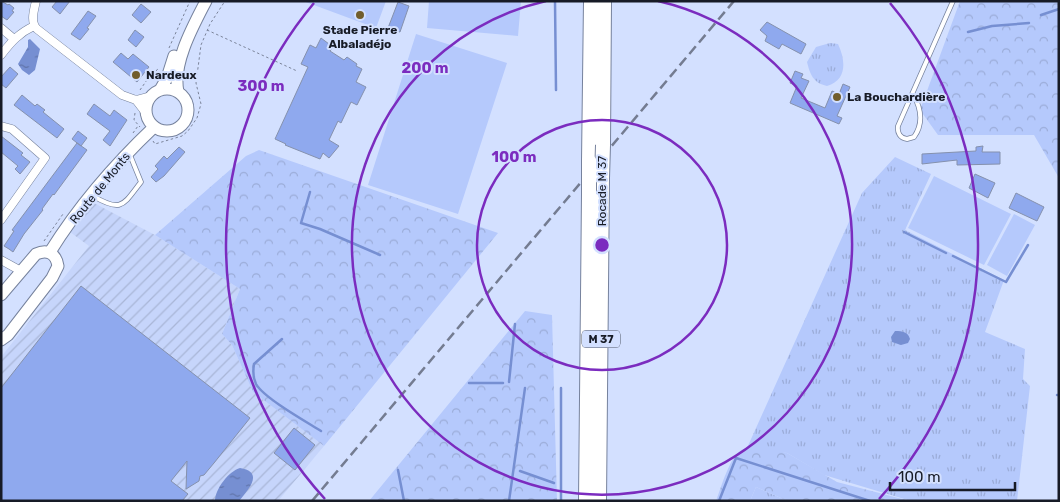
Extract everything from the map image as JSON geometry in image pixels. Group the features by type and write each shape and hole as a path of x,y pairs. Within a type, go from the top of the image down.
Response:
{"highway":[{"name":"Rocade M 37","path":"586,501 589,1"},
{"name":"Rocade M 37","path":"599,501 604,1"}],"main road":[{"path":"197,1 182,34 167,78 147,103 146,113 150,123 160,130 173,130 184,122 186,104 178,92 177,74 189,36 206,1"},
{"path":"156,93 172,90 178,92"},
{"name":"Route de Monts","path":"1,295 36,254 43,251 50,252 92,195 154,126"},
{"path":"1,340 8,335 56,272 57,260 50,252"}],"street":[{"path":"34,26 36,1"},
{"path":"1,55 14,38 34,26"},
{"path":"34,26 118,92 136,100 146,113"},
{"path":"1,28 14,38"},
{"path":"136,100 156,93"},
{"path":"1,126 12,129 46,158 1,220"},
{"path":"1,260 20,271"}],"lane":[{"path":"913,94 921,110 920,122 914,137 907,139 903,138 897,131 953,1"},
{"path":"92,195 114,206 119,206 125,202 141,182 129,152"}],"path":[{"path":"169,48 190,1"},
{"path":"155,144 182,136 197,118 201,104 196,82 199,55 207,30 225,1"},
{"path":"207,30 297,71"},
{"path":"156,72 163,65"},
{"name":"Route de Monts","path":"39,246 64,213"}],"shaded area":[{"path":"92,202 155,235 240,289 222,334 232,345 253,392 324,446 278,501 1,501 1,357 89,246 70,232"}],"green space":[{"name":"Stade Pierre Albaladéjo","path":"303,1 386,1 376,28"},
{"path":"429,1 521,1 518,36 427,28"},
{"path":"960,1 1059,1 1059,178 1034,135 938,135 920,110"},
{"path":"416,34 507,63 458,214 368,185"},
{"path":"830,43 838,44 841,50 843,69 838,79 827,86 815,80 807,62 816,47"},
{"path":"259,150 498,233 324,446 253,392 232,345 222,334 240,289 155,235 246,156"},
{"path":"895,157 931,174 905,230 1004,280 985,332 1025,349 1023,379 1030,386 1017,501 911,501 824,475 787,453 747,448 862,193"},
{"path":"934,176 1011,214 984,265 908,228"},
{"path":"1014,214 1035,225 1007,276 987,265"},
{"path":"525,311 552,315 557,501 369,501"},
{"path":"759,447 787,453 837,482 910,501 788,501 756,487 750,501 716,501 732,460 744,449"},
{"path":"756,487 788,501 750,501"}],"water":[{"path":"30,39 40,49 35,70 29,75 18,64 28,47 28,40"},
{"path":"895,331 906,333 910,339 908,343 901,345 892,342 891,337"},
{"path":"240,468 252,473 253,477 250,487 239,501 215,501 217,491 223,481"}],"building":[{"path":"1,1 14,8 12,11 14,12 7,20 1,16"},
{"path":"57,1 70,1 60,14 52,7"},
{"path":"398,2 409,6 400,32 388,28"},
{"path":"141,4 151,12 141,23 132,15"},
{"path":"88,11 96,16 80,40 71,34"},
{"path":"767,22 806,44 801,54 782,44 779,49 765,41 767,36 760,30"},
{"path":"135,30 144,37 136,47 128,40"},
{"path":"321,38 333,47 330,51 344,60 347,57 362,69 356,82 366,87 357,105 351,102 341,123 338,121 329,140 339,146 329,158 323,153 320,159 275,139 308,67 301,64 310,45 316,48"},
{"name":"Nardeux","path":"121,53 128,59 133,54 149,67 137,82 113,62"},
{"path":"10,67 18,74 6,88 1,84 1,77"},
{"name":"La Bouchardière","path":"795,71 803,74 801,78 809,81 801,98 825,108 832,91 839,94 843,84 850,87 837,116 842,118 839,124 790,103 797,86 790,83"},
{"path":"22,95 35,106 37,104 45,110 43,112 64,129 57,138 14,105"},
{"path":"94,104 110,116 114,110 127,120 110,146 103,140 110,131 87,114"},
{"path":"78,131 87,138 81,146 72,139"},
{"path":"1,136 23,153 21,155 30,162 20,174 15,169 18,166 1,152"},
{"path":"77,143 87,150 42,209 13,252 4,246 14,231 12,230"},
{"path":"983,146 982,152 1000,152 1000,164 957,165 957,160 922,164 922,154 976,151 976,147"},
{"path":"179,147 185,152 164,176 156,182 151,177 158,169 155,166 164,156 167,159"},
{"path":"975,174 995,183 988,198 969,188"},
{"path":"1016,193 1044,207 1037,221 1009,208"},
{"path":"81,286 250,418 204,475 200,476 199,481 186,489 187,461 171,481 188,494 182,501 1,501 1,388"},
{"path":"294,428 315,445 295,470 274,453"}],"waterway":[{"path":"555,1 556,90"},
{"path":"1041,15 1059,9"},
{"path":"968,32 992,26 1029,23"},
{"path":"310,192 301,223 320,229 380,255"},
{"path":"904,232 946,253"},
{"path":"953,256 1006,282 1028,245"},
{"path":"509,382 515,324"},
{"path":"282,339 254,364 256,384 267,396 321,431"},
{"path":"469,383 503,383"},
{"path":"509,501 525,388"},
{"path":"561,388 561,501"},
{"path":"719,501 736,458 870,501"},
{"path":"398,470 404,501"},
{"path":"520,471 554,483"}],"railway":[{"path":"312,501 734,1"}],"place":[{"name":"Stade Pierre Albaladéjo","path":"360,15"},
{"name":"Nardeux","path":"136,75"},
{"name":"La Bouchardière","path":"837,97"}]}
